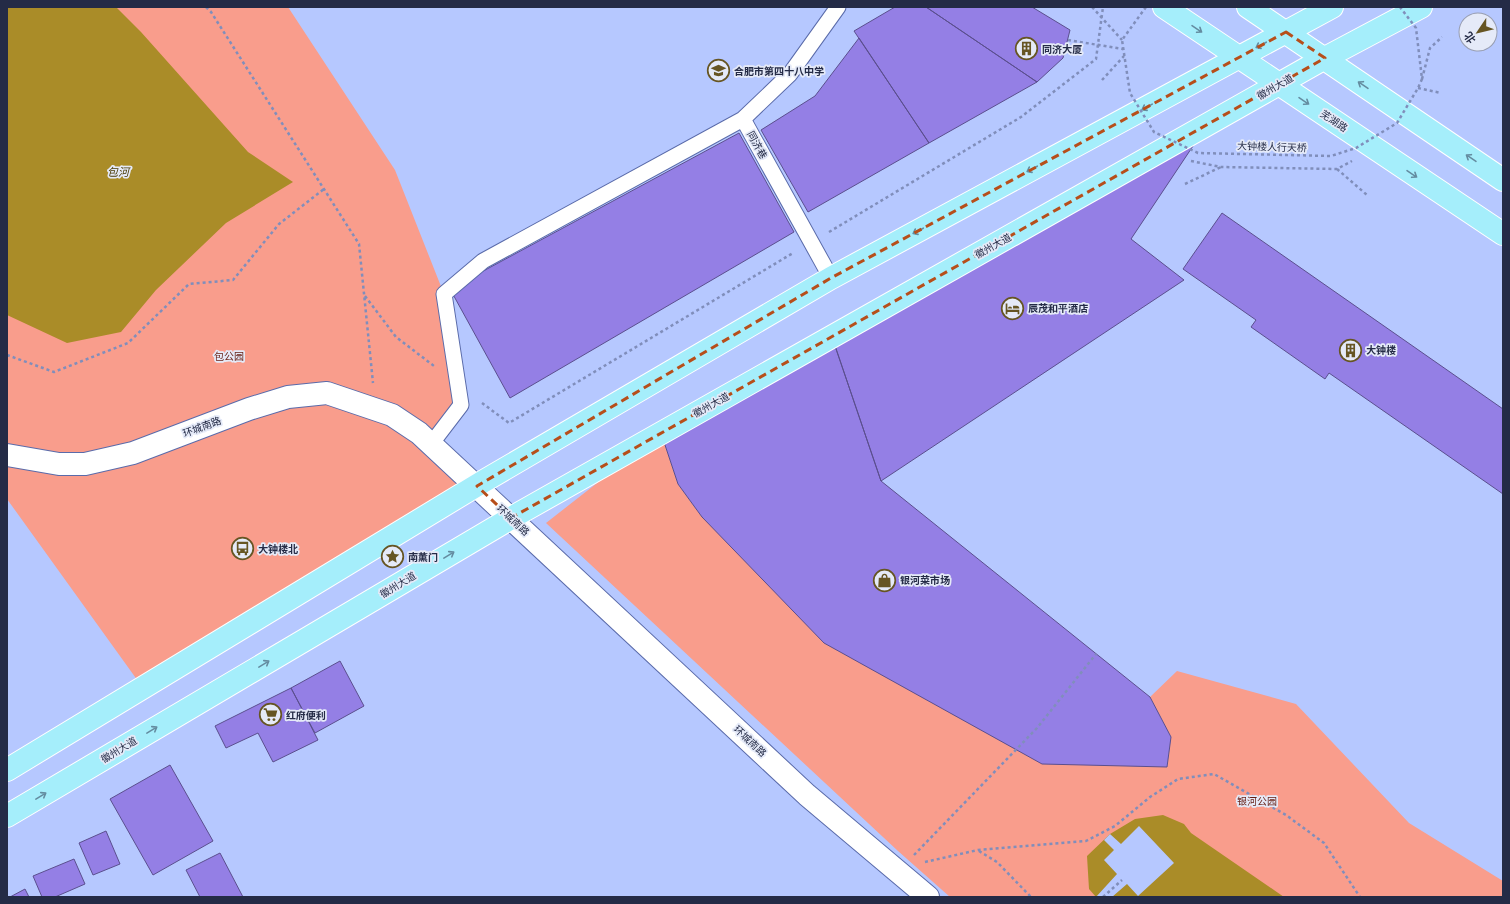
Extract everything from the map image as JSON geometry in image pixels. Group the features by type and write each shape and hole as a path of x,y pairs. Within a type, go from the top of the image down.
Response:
{"main road":[{"name":"芜湖路","path":"1164,7 1503,234"},
{"path":"1248,7 1503,180"},
{"path":"7,770 477,486 831,278 1332,7"},
{"name":"徽州大道","path":"7,816 512,518 1325,58 1421,7"}],"street":[{"path":"1421,7 1427,7"},
{"name":"环城南路","path":"7,456 58,464 85,464 132,453 249,409 288,397 327,393 392,415 419,433 512,518 807,795 928,897"}],"lane":[{"name":"同济巷","path":"831,278 743,120 790,74 838,7"},
{"path":"435,439 461,405 444,294 483,261 743,120"}],"path":[{"path":"206,7 211,12 359,244 376,409"},
{"path":"1092,7 1122,40 1146,7"},
{"path":"365,296 396,337 509,423 1021,117 1096,59 1103,7"},
{"name":"大钟楼人行天桥","path":"1122,40 1130,93 1154,132 1198,153 1331,156 1356,148 1397,123 1418,88 1422,78 1416,28 1400,7"},
{"path":"1422,78 1430,48 1442,37"},
{"path":"1068,40 1123,49"},
{"path":"1102,80 1124,56"},
{"path":"1418,88 1441,94"},
{"path":"1185,184 1221,167 1337,169 1367,195"},
{"path":"7,355 54,372 128,343 189,284 233,280 279,224 324,189"},
{"path":"914,856 1037,728 1096,654"},
{"path":"918,864 978,850 1086,841 1115,826 1150,797 1178,779 1214,774 1286,814 1324,843 1360,897"},
{"path":"978,850 997,862 1031,897"},
{"path":"1103,897 1122,880"}],"highlighted area":[{"path":"1286,32 1325,58 511,518 477,486 831,278"}],"green space":[{"name":"包公园","path":"7,7 288,7 395,170 444,294 461,405 435,439 484,481 143,688 7,499"},
{"name":"银河公园","path":"661,433 678,484 702,517 1167,767 1171,737 1150,697 1177,671 1296,704 1409,823 1503,881 1503,897 950,897 898,851 546,523"}],"water":[{"name":"包河","path":"7,7 116,7 141,32 248,152 293,182 226,223 156,290 121,332 67,343 7,315"},
{"path":"1163,815 1184,824 1191,833 1284,897 1096,897 1089,889 1087,856 1110,834 1135,819"}],"pier":[{"path":"1139,826 1174,863 1138,896 1127,884 1112,897 1096,897 1117,874 1104,860 1114,850 1104,840 1110,834 1121,844"}],"building":[{"path":"895,7 926,7 1037,82 929,143 854,31"},
{"name":"同济大厦","path":"926,7 1032,7 1070,30 1063,58 1037,82"},
{"path":"859,38 929,143 808,212 761,130 815,96"},
{"name":"辰茂和平酒店","path":"1207,125 1131,239 1184,280 881,481 832,337"},
{"path":"739,133 794,232 510,398 450,289"},
{"name":"大钟楼","path":"1222,213 1503,409 1503,494 1329,373 1325,379 1251,327 1256,320 1183,269"},
{"name":"银河菜市场","path":"832,337 881,481 1150,697 1171,737 1167,767 1042,764 824,643 702,517 678,484 661,433"},
{"path":"340,661 364,706 315,733 291,688"},
{"path":"291,688 318,740 273,762 258,733 226,748 215,726"},
{"path":"170,765 213,841 153,875 110,799"},
{"path":"106,831 120,864 93,875 79,843"},
{"path":"220,853 243,897 200,897 186,870"},
{"path":"74,859 85,884 55,897 42,897 33,876"},
{"path":"25,889 29,897 10,897"}],"place":[{"name":"同济大厦","path":"1027,49"},
{"name":"合肥市第四十八中学","path":"719,71"},
{"name":"辰茂和平酒店","path":"1012,308"},
{"name":"大钟楼","path":"1351,350"},
{"name":"大钟楼北","path":"243,549"},
{"name":"南薰门","path":"392,557"},
{"name":"银河菜市场","path":"884,580"},
{"name":"红府便利","path":"271,715"}]}
